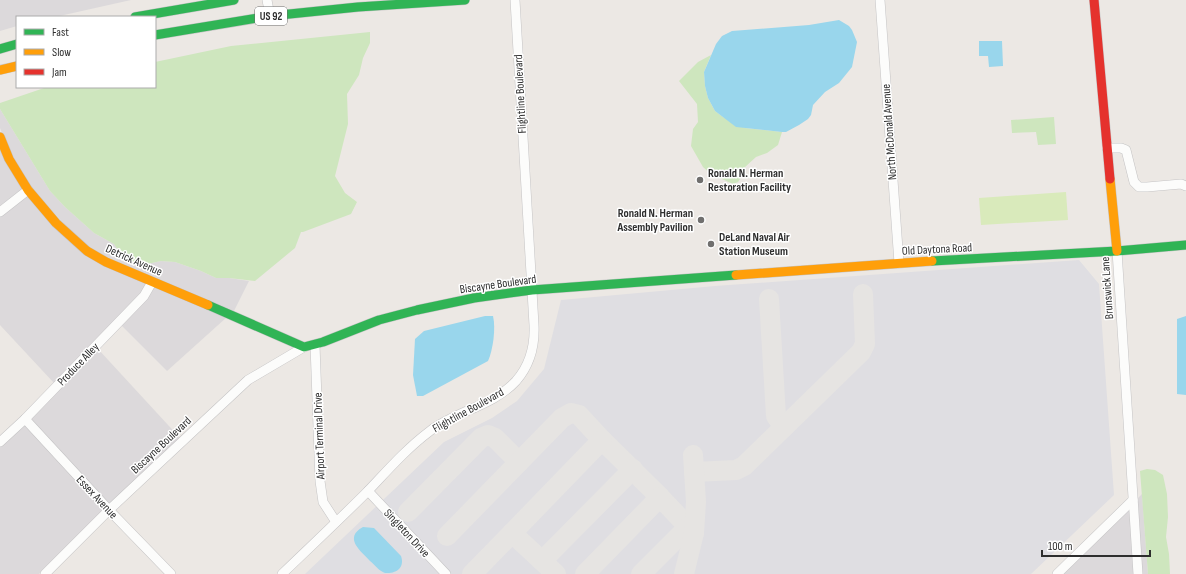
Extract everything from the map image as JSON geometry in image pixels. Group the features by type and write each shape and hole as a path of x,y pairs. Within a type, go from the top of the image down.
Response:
{"street":[{"path":"141,16 234,0"},
{"path":"267,0 270,16"},
{"name":"US 92","path":"156,35 270,16 358,7 465,0"},
{"name":"Flightline Boulevard","path":"282,574 368,491 397,460 430,431 449,418 498,396 514,383 523,372 530,356 535,339 515,0"},
{"name":"North McDonald Avenue","path":"880,0 899,264"},
{"name":"Brunswick Lane","path":"1094,0 1117,251 1138,574"},
{"path":"0,49 16,44"},
{"path":"0,70 16,66"},
{"name":"Detrick Avenue","path":"0,137 9,159 28,190 56,223 86,251 106,262 304,347"},
{"path":"1107,148 1121,148 1126,150 1134,182 1139,187 1181,184 1186,186"},
{"path":"0,212 28,190"},
{"name":"Old Daytona Road","path":"690,278 1117,251 1186,245"},
{"name":"Biscayne Boulevard","path":"45,574 109,510 248,380 304,347 315,345 357,327 378,320 488,295 532,290 690,278"},
{"name":"Produce Alley","path":"0,442 25,419 144,296 152,282"},
{"name":"Airport Terminal Drive","path":"315,345 320,481 323,502 336,522"},
{"name":"Essex Avenue","path":"25,419 109,510 171,574"},
{"name":"Singleton Drive","path":"368,491 446,574"},
{"path":"1057,574 1133,500"}],"shaded area":[{"path":"0,0 131,0 59,16 16,16 16,26 0,31"},
{"path":"0,109 50,191 65,207 94,233 114,244 124,259 138,266 161,261 175,262 216,278 249,281 234,311 107,258 79,240 31,188 12,157 0,128"},
{"path":"0,147 23,189 0,207"},
{"path":"27,196 54,227 146,284 141,294 54,383 0,325 0,217"},
{"path":"1079,260 1099,284 1114,495 1031,574 305,574 444,442 492,418 517,401 544,369 561,300 715,286"},
{"path":"153,287 227,317 167,371 121,325"},
{"path":"98,349 180,438 109,505 30,419"},
{"path":"25,424 104,510 39,574 0,574 0,447"},
{"path":"1142,494 1148,574 1142,574 1137,499"},
{"path":"1130,509 1135,574 1063,574"}],"green space":[{"path":"370,32 370,43 363,58 359,75 347,94 348,124 335,176 345,193 357,202 351,214 301,232 295,248 255,281 216,278 175,262 161,261 138,266 124,259 114,244 94,233 65,207 50,191 0,109 0,103 44,88 156,88 156,62 231,46"},
{"path":"711,55 704,72 705,86 708,98 715,111 723,117 745,128 782,132 778,145 767,153 756,157 744,168 742,176 738,182 733,184 713,176 703,167 691,146 693,129 698,122 697,104 679,81 698,62"},
{"path":"1054,117 1056,144 1038,145 1036,132 1012,133 1011,120"},
{"path":"1066,192 1068,220 981,225 979,198"},
{"path":"1147,469 1155,470 1163,475 1167,494 1168,517 1166,537 1170,574 1148,574 1140,471"}],"water":[{"path":"839,20 849,26 857,42 852,67 839,83 825,92 813,105 811,115 808,119 786,132 782,132 736,127 715,111 708,98 704,72 716,44 722,36 732,31 809,25"},
{"path":"979,41 1002,41 1003,66 989,67 988,56 979,56"},
{"path":"485,316 493,316 494,321 494,339 488,361 423,396 417,396 413,375 415,339 424,331"},
{"path":"1186,316 1186,395 1177,394 1177,319"},
{"path":"363,527 374,528 401,556 402,563 399,569 389,573 383,572 359,549 354,540 354,536 357,531"}],"taxiway":[{"path":"694,472 736,470 744,466 861,352 865,344 863,294"},
{"path":"769,299 776,416 784,427"},
{"path":"447,536 562,418 571,413 579,415 694,533"},
{"path":"408,512 481,438 488,435 495,438 519,462"},
{"path":"472,574 602,440"},
{"path":"684,574 694,533 696,502 693,455"},
{"path":"542,561 633,469"},
{"path":"585,574 660,497"},
{"path":"641,574 688,527"},
{"path":"512,533 556,574"}],"traffic: fast":[{"path":"141,16 234,0"},
{"path":"156,35 270,16 358,7 465,0"},
{"path":"0,49 16,44"},
{"path":"932,261 1117,251 1186,245"},
{"path":"208,305 304,347 323,342 379,320 474,298 532,290 736,275"}],"traffic: slow":[{"path":"0,70 16,66"},
{"path":"0,137 9,159 28,190 56,223 87,251 106,262 208,305"},
{"path":"1110,179 1117,251"},
{"path":"736,275 932,261"}],"traffic: jam":[{"path":"1094,0 1110,179"}],"place":[{"name":"Ronald N. Herman Restoration Facility","path":"700,180"},
{"name":"Ronald N. Herman Assembly Pavilion","path":"701,220"},
{"name":"DeLand Naval Air Station Museum","path":"711,244"}]}
